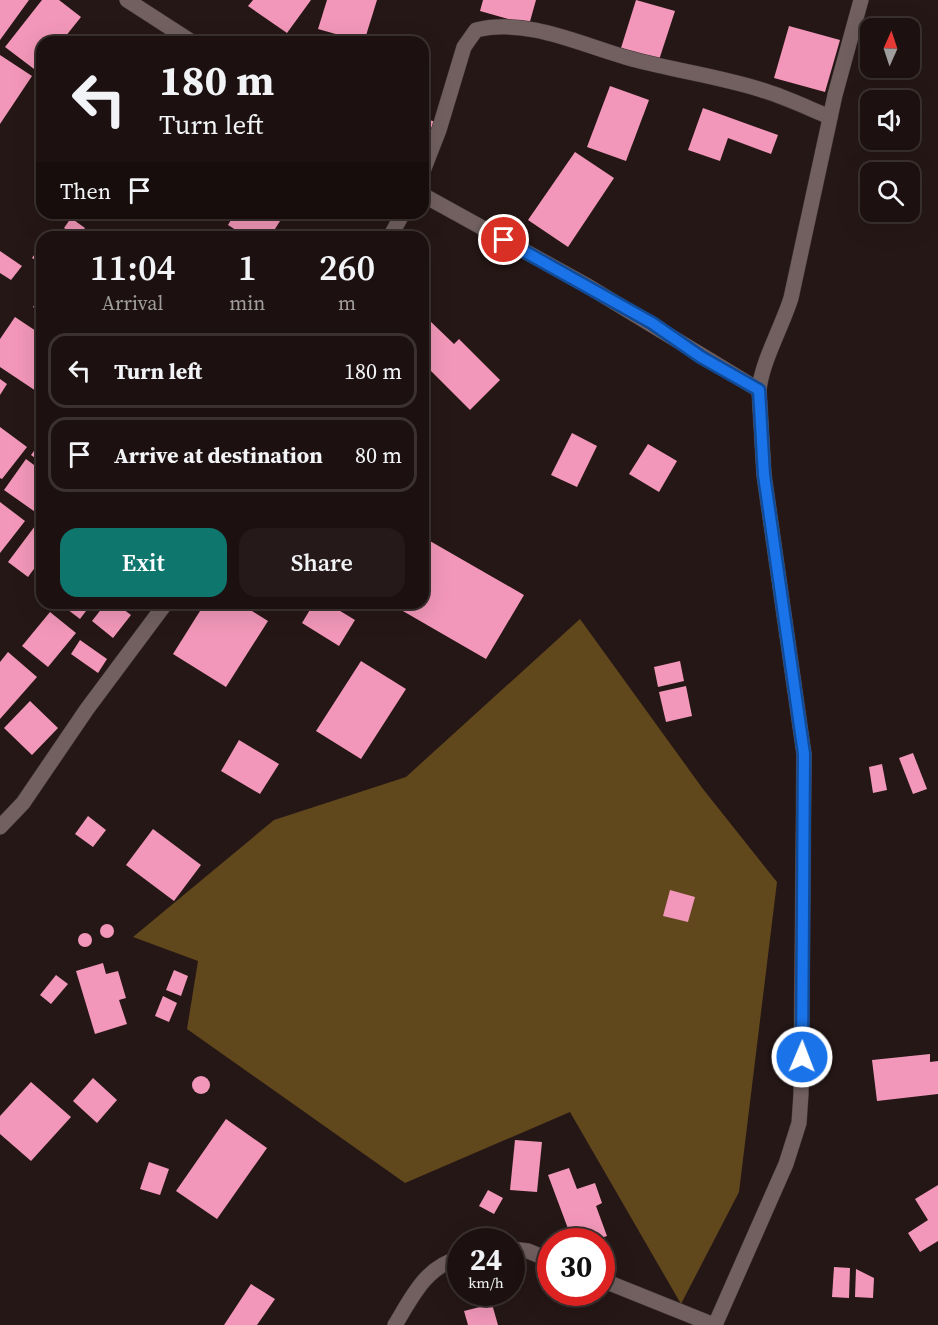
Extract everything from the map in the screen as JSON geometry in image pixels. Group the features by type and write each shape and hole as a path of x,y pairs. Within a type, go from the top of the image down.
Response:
{"street":[{"path":"127,0 183,36"},
{"path":"615,1285 715,1325 786,1164 799,1123 804,754 764,475 759,390 760,376 782,328 791,298 830,117 861,0"},
{"path":"429,157 440,130 464,47 476,30 490,27 527,29 578,40 636,60 763,90 830,117"},
{"path":"429,198 614,301 701,357 759,390"},
{"path":"0,827 23,804 87,710 162,609"},
{"path":"395,1325 422,1281 435,1269 447,1264"}],"shaded area":[{"path":"580,619 703,789 777,882 739,1192 681,1304 570,1112 405,1183 187,1029 198,961 133,937 274,820 406,777"}],"building":[{"path":"0,0 29,0 0,40"},
{"path":"42,0 59,0 81,17 66,36 36,36 36,70 5,47"},
{"path":"253,0 311,0 287,33 248,6"},
{"path":"327,0 377,0 366,36 343,36 318,29"},
{"path":"483,0 536,0 529,25 480,11"},
{"path":"636,0 675,11 659,60 621,48"},
{"path":"789,26 840,40 825,92 774,78"},
{"path":"0,55 32,76 0,124"},
{"path":"610,86 649,100 626,161 587,147"},
{"path":"703,108 778,135 771,154 728,138 720,161 688,150"},
{"path":"429,120 436,122 429,143"},
{"path":"575,152 614,178 568,247 528,220"},
{"path":"72,219 85,228 83,231 69,231 64,228"},
{"path":"232,219 281,219 274,231 238,231 228,225"},
{"path":"0,251 22,266 11,280 0,273"},
{"path":"15,317 36,331 36,391 0,367 0,339"},
{"path":"429,320 454,344 459,339 500,380 470,410 429,369"},
{"path":"0,379 7,384 0,395"},
{"path":"0,427 27,447 2,479 0,478"},
{"path":"572,433 597,446 577,487 551,475"},
{"path":"648,444 677,461 659,492 629,474"},
{"path":"36,448 36,459 31,455"},
{"path":"26,459 36,466 36,513 4,490"},
{"path":"0,502 25,521 0,553"},
{"path":"36,527 36,566 28,577 8,562"},
{"path":"429,540 524,595 486,659 399,609 429,609"},
{"path":"67,609 88,609 80,619"},
{"path":"101,609 123,609 131,615 113,638 92,621"},
{"path":"201,609 249,609 268,621 226,687 173,654"},
{"path":"310,609 337,609 355,620 339,646 302,623"},
{"path":"50,612 76,633 48,667 22,646"},
{"path":"80,640 107,659 98,673 71,654"},
{"path":"8,652 37,677 0,719 0,662"},
{"path":"361,661 406,689 361,759 316,731"},
{"path":"680,661 684,681 658,687 654,667"},
{"path":"686,686 692,716 666,722 659,692"},
{"path":"30,701 58,728 32,755 4,728"},
{"path":"239,740 279,764 260,794 221,771"},
{"path":"913,753 927,789 913,794 899,758"},
{"path":"882,764 887,790 873,793 869,767"},
{"path":"88,816 106,830 93,847 75,834"},
{"path":"153,829 201,865 174,901 126,865"},
{"path":"670,890 695,897 688,922 663,916"},
{"path":"107,924 112,926 114,931 112,936 107,938 102,936 100,931 102,926"},
{"path":"85,933 90,935 92,940 90,945 85,947 80,945 78,940 80,935"},
{"path":"103,963 106,974 118,971 126,998 119,1000 127,1024 95,1034 76,971"},
{"path":"174,970 188,976 181,996 166,990"},
{"path":"56,975 68,984 51,1004 40,995"},
{"path":"163,996 177,1003 169,1022 155,1016"},
{"path":"930,1054 930,1062 938,1061 938,1094 877,1101 872,1060"},
{"path":"201,1076 207,1079 210,1085 207,1091 201,1094 195,1091 192,1085 195,1079"},
{"path":"93,1078 117,1100 97,1123 73,1101"},
{"path":"31,1082 71,1117 31,1161 0,1134 0,1116"},
{"path":"226,1119 267,1148 217,1219 176,1191"},
{"path":"515,1140 542,1142 537,1192 510,1190"},
{"path":"149,1162 169,1169 160,1195 140,1189"},
{"path":"569,1168 577,1189 595,1183 602,1203 596,1206 604,1228 568,1228 548,1175"},
{"path":"938,1185 938,1241 920,1252 908,1233 928,1220 915,1199"},
{"path":"488,1190 503,1198 494,1214 479,1206"},
{"path":"834,1267 850,1268 849,1298 832,1297"},
{"path":"856,1269 874,1278 873,1298 855,1297"},
{"path":"251,1284 275,1299 257,1325 224,1325"},
{"path":"493,1306 498,1325 468,1325 464,1311"}],"route":[{"path":"504,240 652,323 701,357 759,390 764,475 772,514 804,754 802,1057"}]}
